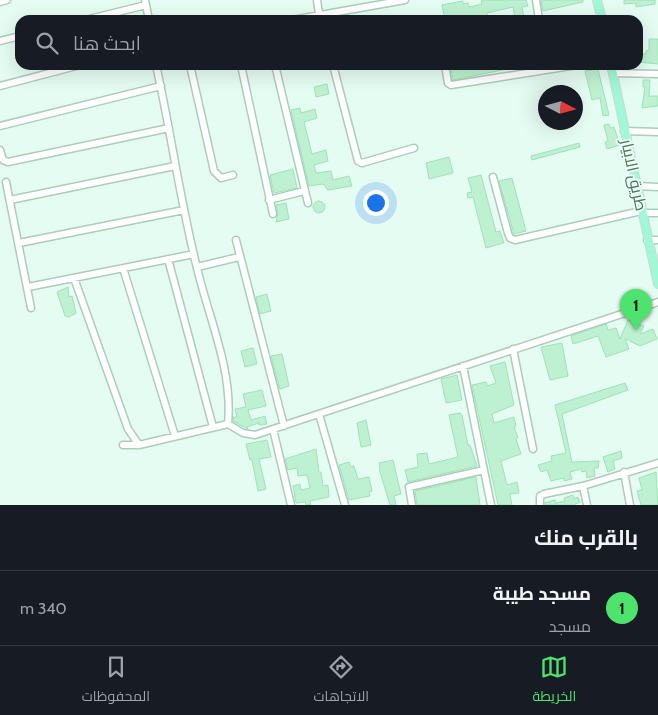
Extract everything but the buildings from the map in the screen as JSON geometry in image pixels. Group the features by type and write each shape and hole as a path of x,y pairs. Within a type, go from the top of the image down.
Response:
{"main road":[{"path":"597,0 601,15"},
{"name":"طريق الابيار","path":"612,70 647,240 658,282"}],"street":[{"path":"0,2 7,0"},
{"path":"317,0 322,15"},
{"path":"327,15 405,0"},
{"path":"536,0 538,15"},
{"path":"102,15 146,2 148,15"},
{"path":"0,41 15,37"},
{"path":"0,86 61,70"},
{"path":"157,70 197,268 226,374 230,402 228,424"},
{"path":"191,70 214,171 221,178 233,175"},
{"path":"242,70 272,214"},
{"path":"275,70 308,204"},
{"path":"334,70 358,161 362,163 414,148"},
{"path":"446,70 448,83 451,85 546,70"},
{"path":"621,70 658,74"},
{"path":"0,126 161,86"},
{"path":"0,150 3,160 8,162 169,128"},
{"path":"624,131 658,132"},
{"path":"10,200 175,166"},
{"path":"492,177 508,233 510,238 515,240 642,212 658,213"},
{"path":"6,182 31,308"},
{"path":"636,186 658,187"},
{"path":"269,200 304,191"},
{"path":"19,243 184,210"},
{"path":"236,240 284,426"},
{"path":"647,240 658,240"},
{"path":"28,287 194,254"},
{"path":"197,268 239,257"},
{"path":"168,260 213,427"},
{"path":"123,268 175,436"},
{"path":"74,278 128,429 138,445"},
{"path":"123,445 138,445 228,424 248,435 273,429 658,302"},
{"path":"513,349 533,449"},
{"path":"464,366 491,505"},
{"path":"319,414 345,505"},
{"path":"273,429 291,505"},
{"path":"540,505 539,499 544,494 583,486 658,462"},
{"path":"412,505 409,487 484,470"},
{"path":"624,472 630,505"},
{"path":"583,486 587,505"}],"place":[{"name":"مسجد طيبة","path":"636,330"}]}
